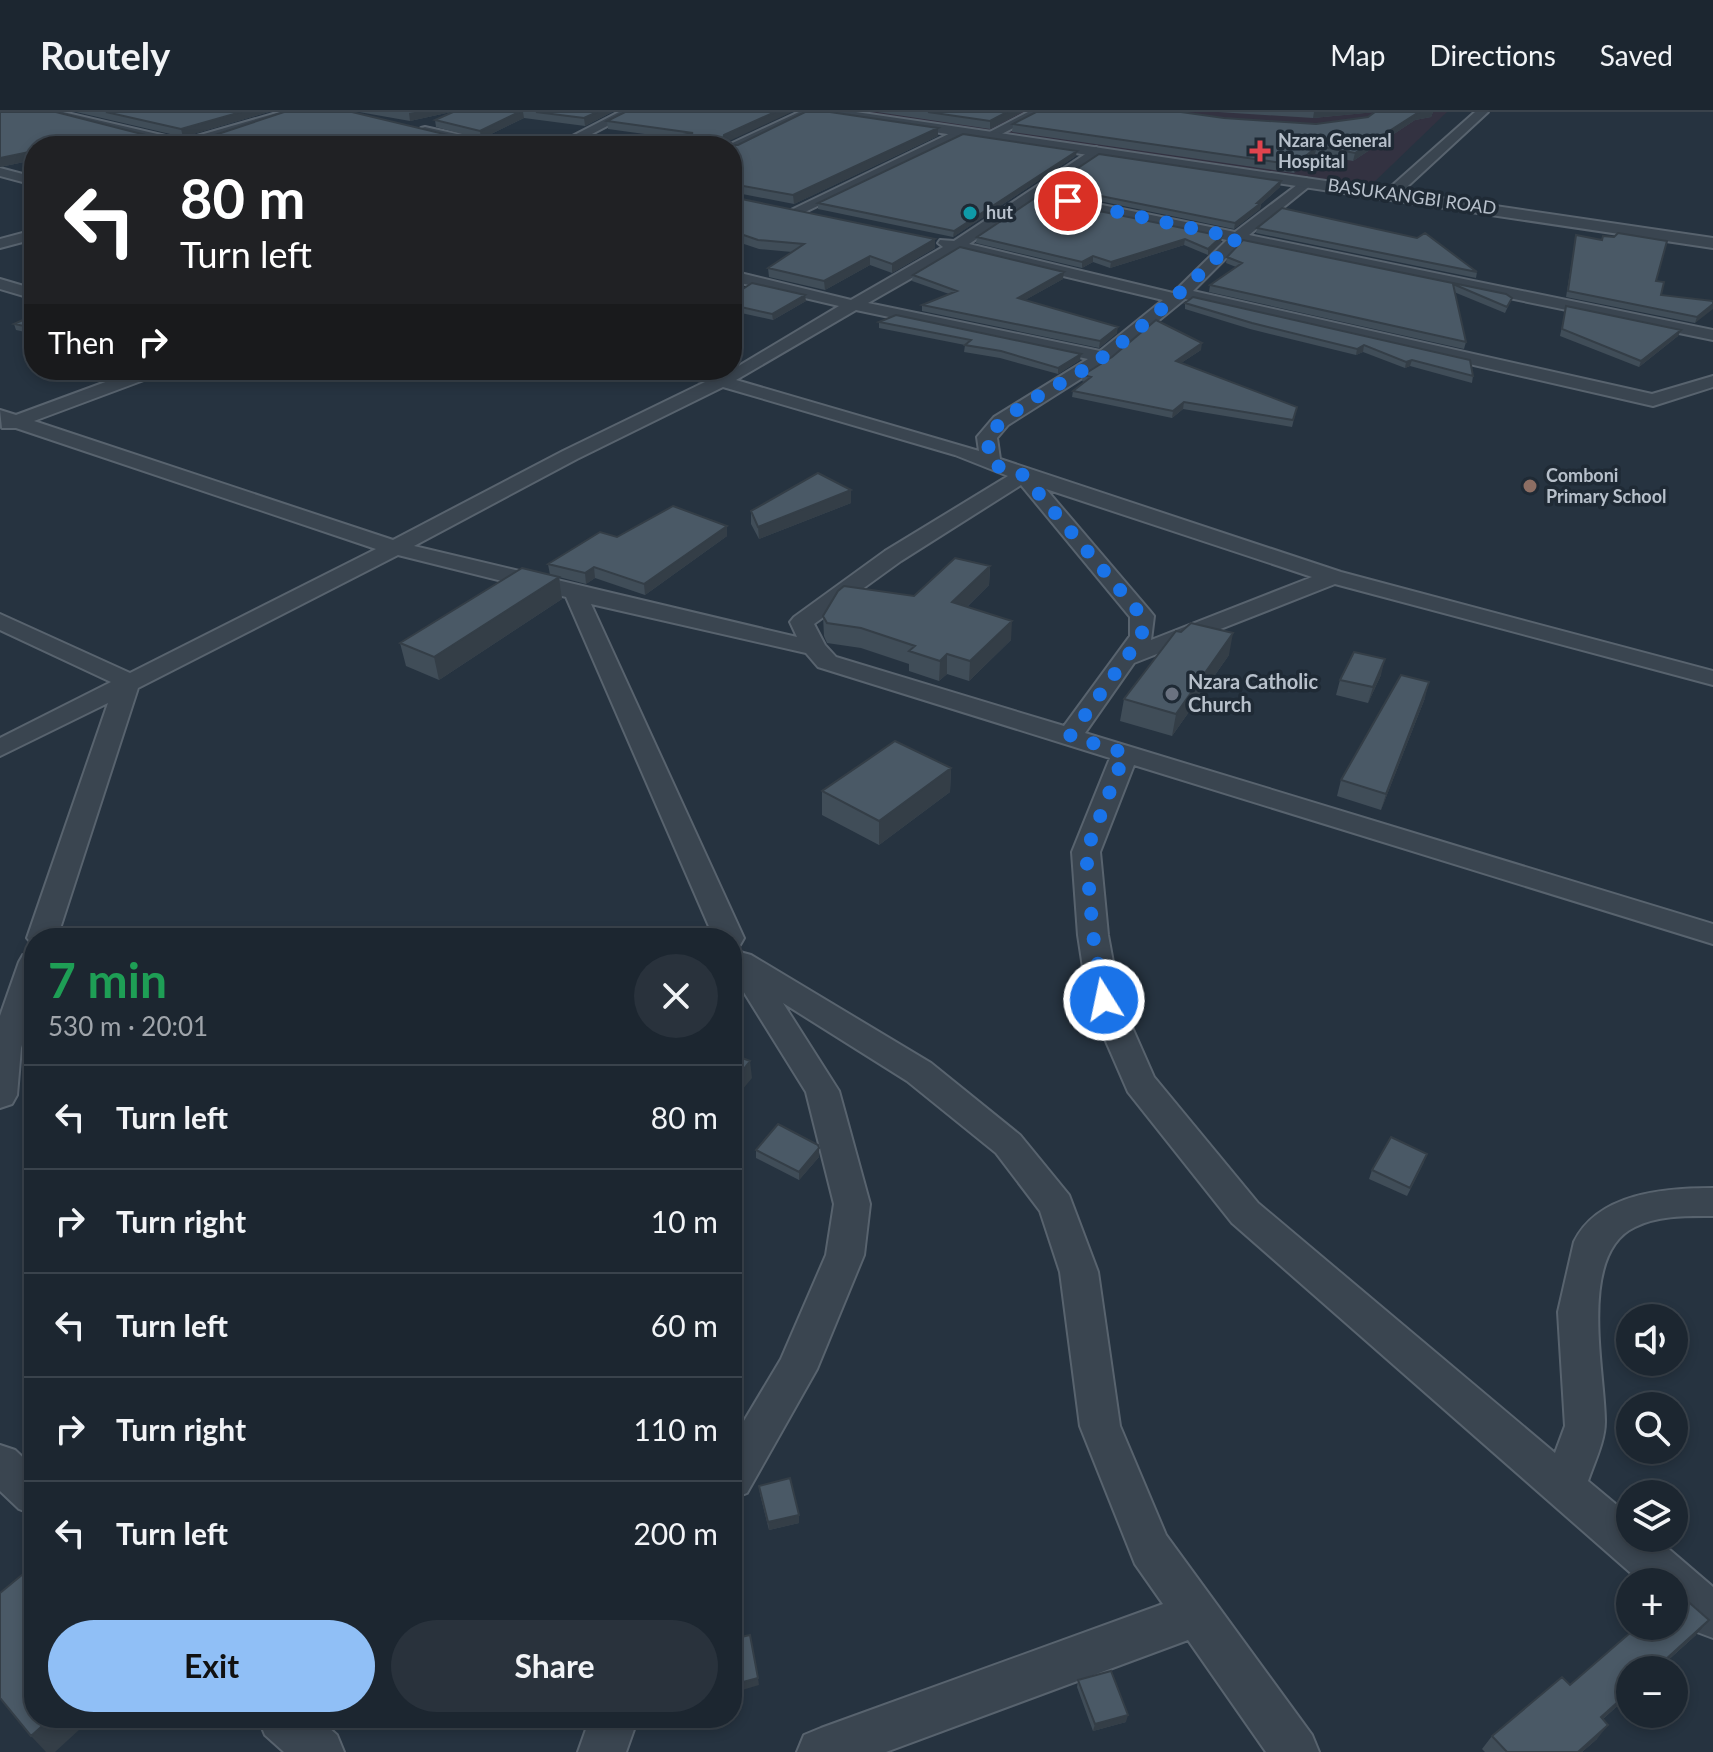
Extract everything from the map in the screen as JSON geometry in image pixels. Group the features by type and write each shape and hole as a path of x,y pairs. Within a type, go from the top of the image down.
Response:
{"street":[{"path":"47,112 147,136"},
{"path":"214,136 293,112"},
{"path":"579,136 628,112"},
{"path":"742,142 809,112"},
{"name":"BASUKANGBI ROAD","path":"826,112 1713,243"},
{"path":"988,136 1038,112"},
{"path":"1391,194 1482,112"},
{"path":"444,117 415,128 449,136"},
{"path":"825,217 791,211 961,132"},
{"path":"742,369 956,246 1096,151"},
{"path":"0,172 24,178"},
{"path":"991,464 987,437 1001,421 1103,357 1178,296 1237,238 1306,182"},
{"path":"1031,195 1713,335"},
{"path":"0,244 24,237"},
{"path":"927,239 1653,400 1713,381"},
{"path":"742,278 1103,357"},
{"path":"0,284 24,291"},
{"path":"5,422 125,380"},
{"path":"718,380 962,451 1023,475 1333,577 1713,678"},
{"path":"0,748 395,548 570,455 721,381"},
{"path":"5,422 395,548 814,648"},
{"path":"1023,475 893,556 802,622 814,648 827,662 1713,934"},
{"path":"1023,475 1142,616 1142,636 1070,736"},
{"path":"1124,659 1333,577"},
{"path":"575,593 725,928"},
{"path":"0,621 128,681"},
{"path":"45,928 128,681"},
{"path":"1125,753 1086,852 1093,935 1104,1000 1140,1083 1245,1213 1658,1568"},
{"path":"742,953 919,1072 1008,1144 1056,1205 1079,1272 1100,1426 1150,1549 1295,1752"},
{"path":"742,961 822,1091 852,1204 845,1255 797,1369 742,1462"},
{"path":"0,1095 5,1048 24,992"},
{"path":"1565,1487 1585,1426 1577,1312 1592,1242 1621,1216 1671,1202 1713,1202"},
{"path":"1688,1594 1713,1616"},
{"path":"821,1752 1197,1614"},
{"path":"293,1728 320,1752"},
{"path":"602,1752 610,1728"}],"shaded area":[{"name":"Nzara General Hospital","path":"1447,112 1368,188 858,114"}],"building":[{"path":"0,112 56,112 150,136 24,136 24,153 0,158"},
{"path":"106,112 241,112 181,129"},
{"path":"284,112 352,112 452,136 212,136"},
{"path":"453,112 519,112 480,131 435,120"},
{"path":"536,112 597,112 584,118"},
{"path":"625,112 775,112 724,136 678,136 693,133 607,121"},
{"path":"805,112 830,112 938,128 793,195 742,186 742,143"},
{"path":"928,112 1007,112 990,121"},
{"path":"1036,112 1181,112 1316,124 1368,117 1375,112 1419,112 1355,153 1317,146 1296,165 1013,124"},
{"path":"963,134 1077,151 954,231 818,203"},
{"path":"1099,154 1281,181 1257,203 1261,203 1235,223 1051,186"},
{"path":"1035,198 1222,236 1208,249 1185,239 1111,262 1093,256 1082,262 977,237"},
{"path":"742,199 935,239 892,264 870,256 824,281 768,268 804,244 758,240 742,234"},
{"path":"1282,208 1417,238 1425,233 1477,272 1257,228"},
{"path":"1618,233 1667,241 1656,281 1664,282 1661,295 1713,301 1713,304 1697,317 1568,291 1576,235 1602,240 1603,236 1614,237"},
{"path":"1243,240 1506,294 1512,298 1507,307 1453,284 1466,342 1210,285 1242,263 1227,257"},
{"path":"960,247 1064,272 1018,298 1118,327 1100,341 922,305 957,291 913,275"},
{"path":"752,283 805,295 772,314 742,307 742,290"},
{"path":"1193,297 1470,360 1473,376 1412,360 1406,362 1364,345 1357,349 1185,303"},
{"path":"1566,306 1681,330 1641,361 1562,329"},
{"path":"896,315 1081,354 1058,368 1001,351 965,345 971,340 879,322"},
{"path":"1156,320 1202,343 1176,361 1297,407 1293,420 1184,402 1173,411 1073,391 1091,377 1083,375 1112,357"},
{"path":"818,473 851,490 758,527 751,511"},
{"path":"673,506 727,526 644,584 594,567 585,573 548,564 600,532 617,537"},
{"path":"955,558 990,566 952,602 1012,621 970,661 947,654 940,661 909,651 915,646 861,628 827,623 823,616 844,586 914,596"},
{"path":"522,568 559,577 434,657 400,643"},
{"path":"1191,623 1233,633 1176,714 1124,699 1176,631 1181,632"},
{"path":"1354,652 1385,659 1373,687 1340,680"},
{"path":"1401,675 1429,682 1386,794 1341,780"},
{"path":"895,741 951,768 879,821 822,791"},
{"path":"742,1058 750,1061 742,1071"},
{"path":"778,1124 818,1145 819,1148 799,1172 756,1150"},
{"path":"1391,1137 1427,1154 1410,1188 1372,1170"},
{"path":"790,1478 799,1515 768,1522 759,1486"},
{"path":"24,1573 24,1727 0,1698 0,1593"},
{"path":"1688,1602 1709,1620 1688,1639"},
{"path":"750,1635 758,1678 742,1682 742,1637"},
{"path":"1622,1640 1687,1640 1669,1656 1616,1656 1616,1704 1601,1717 1608,1725 1578,1752 1507,1752 1492,1736 1562,1677 1570,1685"},
{"path":"1111,1671 1128,1715 1095,1724 1078,1680"},
{"path":"24,1728 40,1728 31,1736"}],"place":[{"name":"Nzara General Hospital","path":"1260,151"},
{"name":"hut","path":"970,213"},
{"name":"Comboni Primary School","path":"1530,486"},
{"name":"Nzara Catholic Church","path":"1172,694"}],"route":[{"path":"1068,201 1237,238 1182,293 1103,357 1001,421 987,437 991,464 1023,475 1142,616 1142,636 1070,736 1125,753 1086,852 1093,935 1104,1000"}]}
